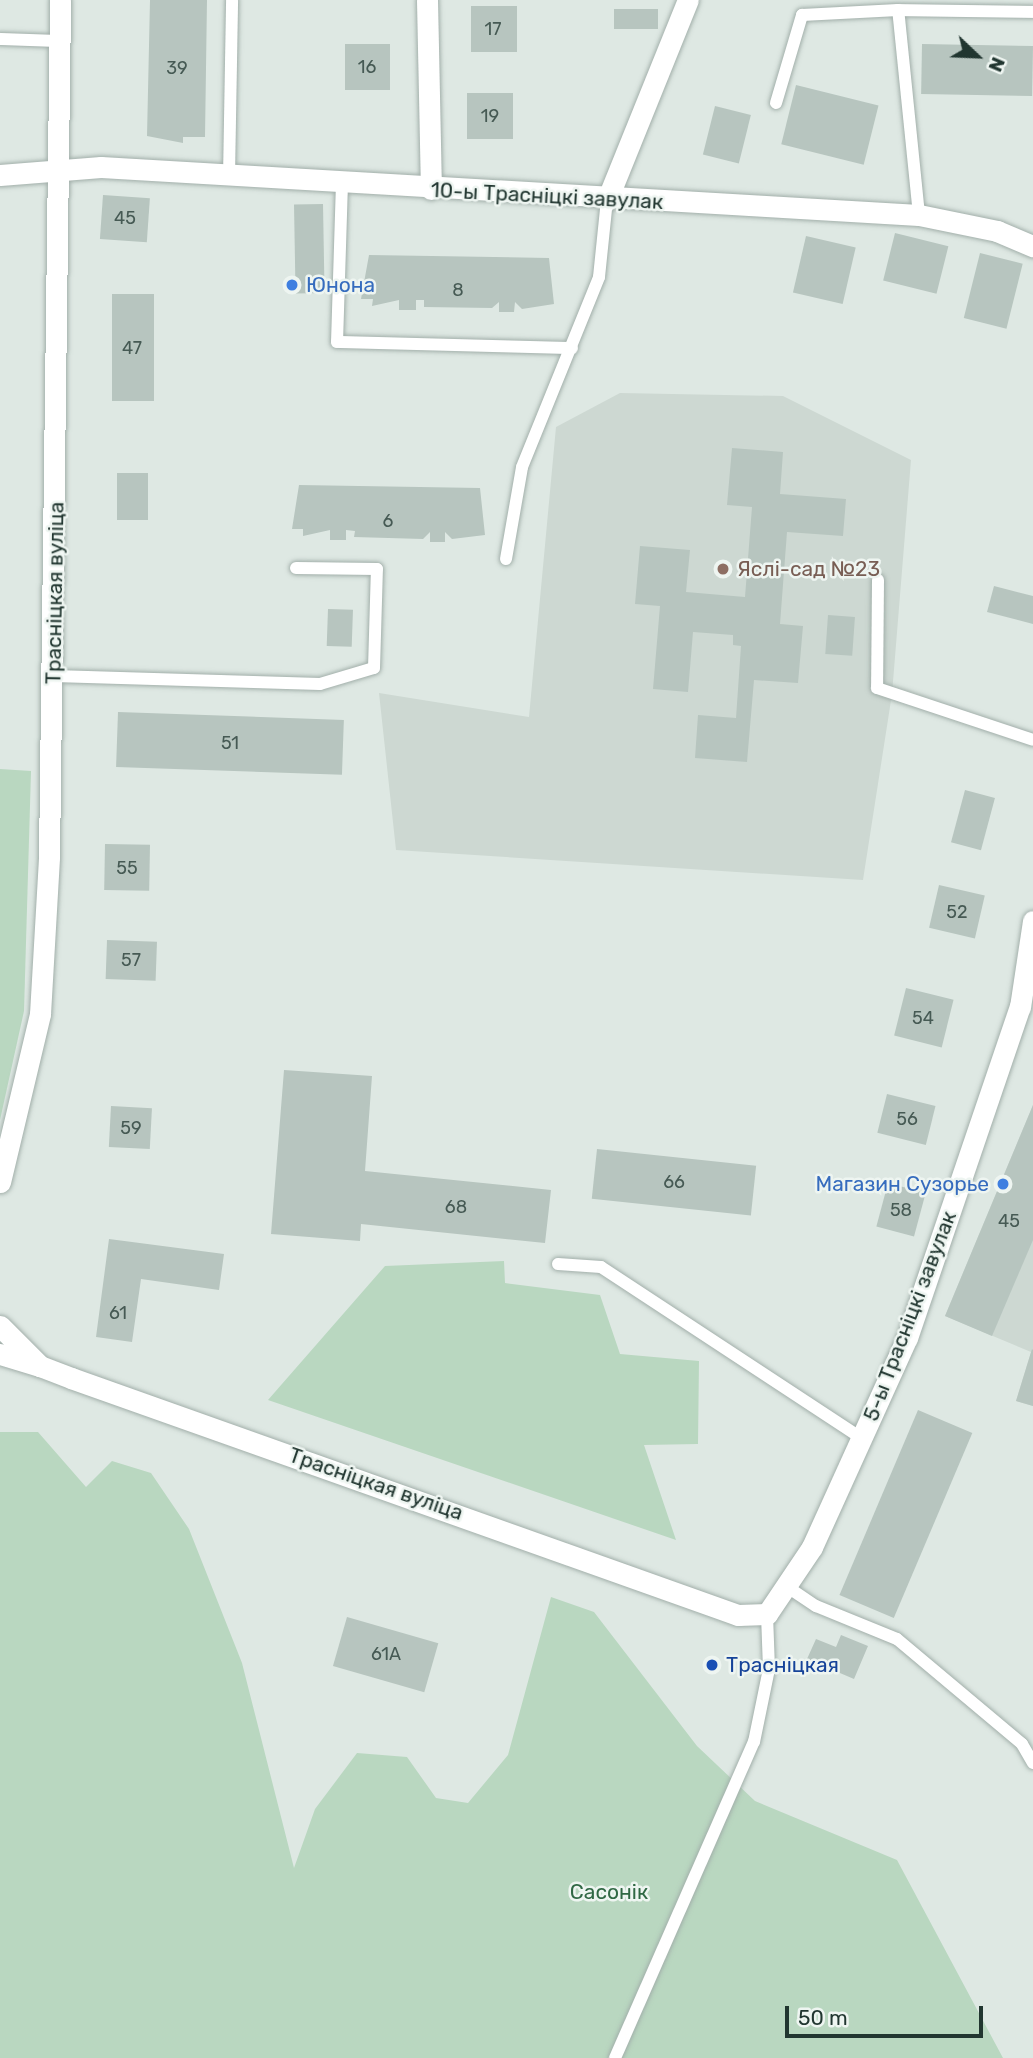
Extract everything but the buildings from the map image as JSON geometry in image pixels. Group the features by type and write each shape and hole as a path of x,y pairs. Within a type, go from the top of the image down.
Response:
{"street":[{"name":"Трасніцкая вуліца","path":"0,1182 26,1096 40,1014 54,676 60,0"},
{"path":"427,0 431,189"},
{"path":"607,201 688,0"},
{"name":"10-ы Трасніцкі завулак","path":"0,175 58,175 101,167 607,201 919,215 997,231 1033,246"},
{"name":"5-ы Трасніцкі завулак","path":"767,1614 786,1586 864,1440 907,1338 1026,1010 1033,921"},
{"name":"Трасніцкая вуліца","path":"0,1326 40,1366 738,1615 767,1614"},
{"path":"0,1354 40,1366"}],"lane":[{"path":"229,177 232,0"},
{"path":"776,103 802,15 898,10 1033,12"},
{"path":"898,10 919,215"},
{"path":"0,39 59,41"},
{"path":"342,183 337,342 572,348"},
{"path":"506,559 522,467 599,276 607,201"},
{"path":"54,676 320,684 374,668 377,569 296,568"},
{"path":"877,580 877,688 1033,740"},
{"path":"558,1264 601,1268 864,1440"},
{"path":"786,1586 816,1606 897,1639 1022,1744 1033,1763"},
{"path":"615,2058 754,1742 769,1669 767,1614"}],"shaded area":[{"name":"Яслі-сад №23","path":"620,393 783,396 911,460 892,694 863,880 396,850 379,693 529,717 556,427"},
{"path":"1033,1105 1033,1406 1016,1401 1031,1352 945,1316"}],"green space":[{"path":"0,769 31,771 24,1011 0,1120"},
{"path":"504,1261 505,1283 600,1295 620,1354 699,1361 698,1444 644,1445 676,1540 268,1400 385,1266"},
{"name":"Сасонік","path":"0,1432 38,1432 86,1487 112,1461 151,1473 189,1529 242,1663 294,1868 315,1809 357,1753 407,1757 436,1798 468,1803 508,1755 551,1597 594,1612 697,1746 755,1801 897,1860 1003,2058 0,2058"}],"place":[{"name":"Юнона","path":"292,285"},
{"name":"Яслі-сад №23","path":"723,569"},
{"name":"Магазин Сузорье","path":"1003,1184"},
{"name":"Трасніцкая","path":"712,1665"}]}
